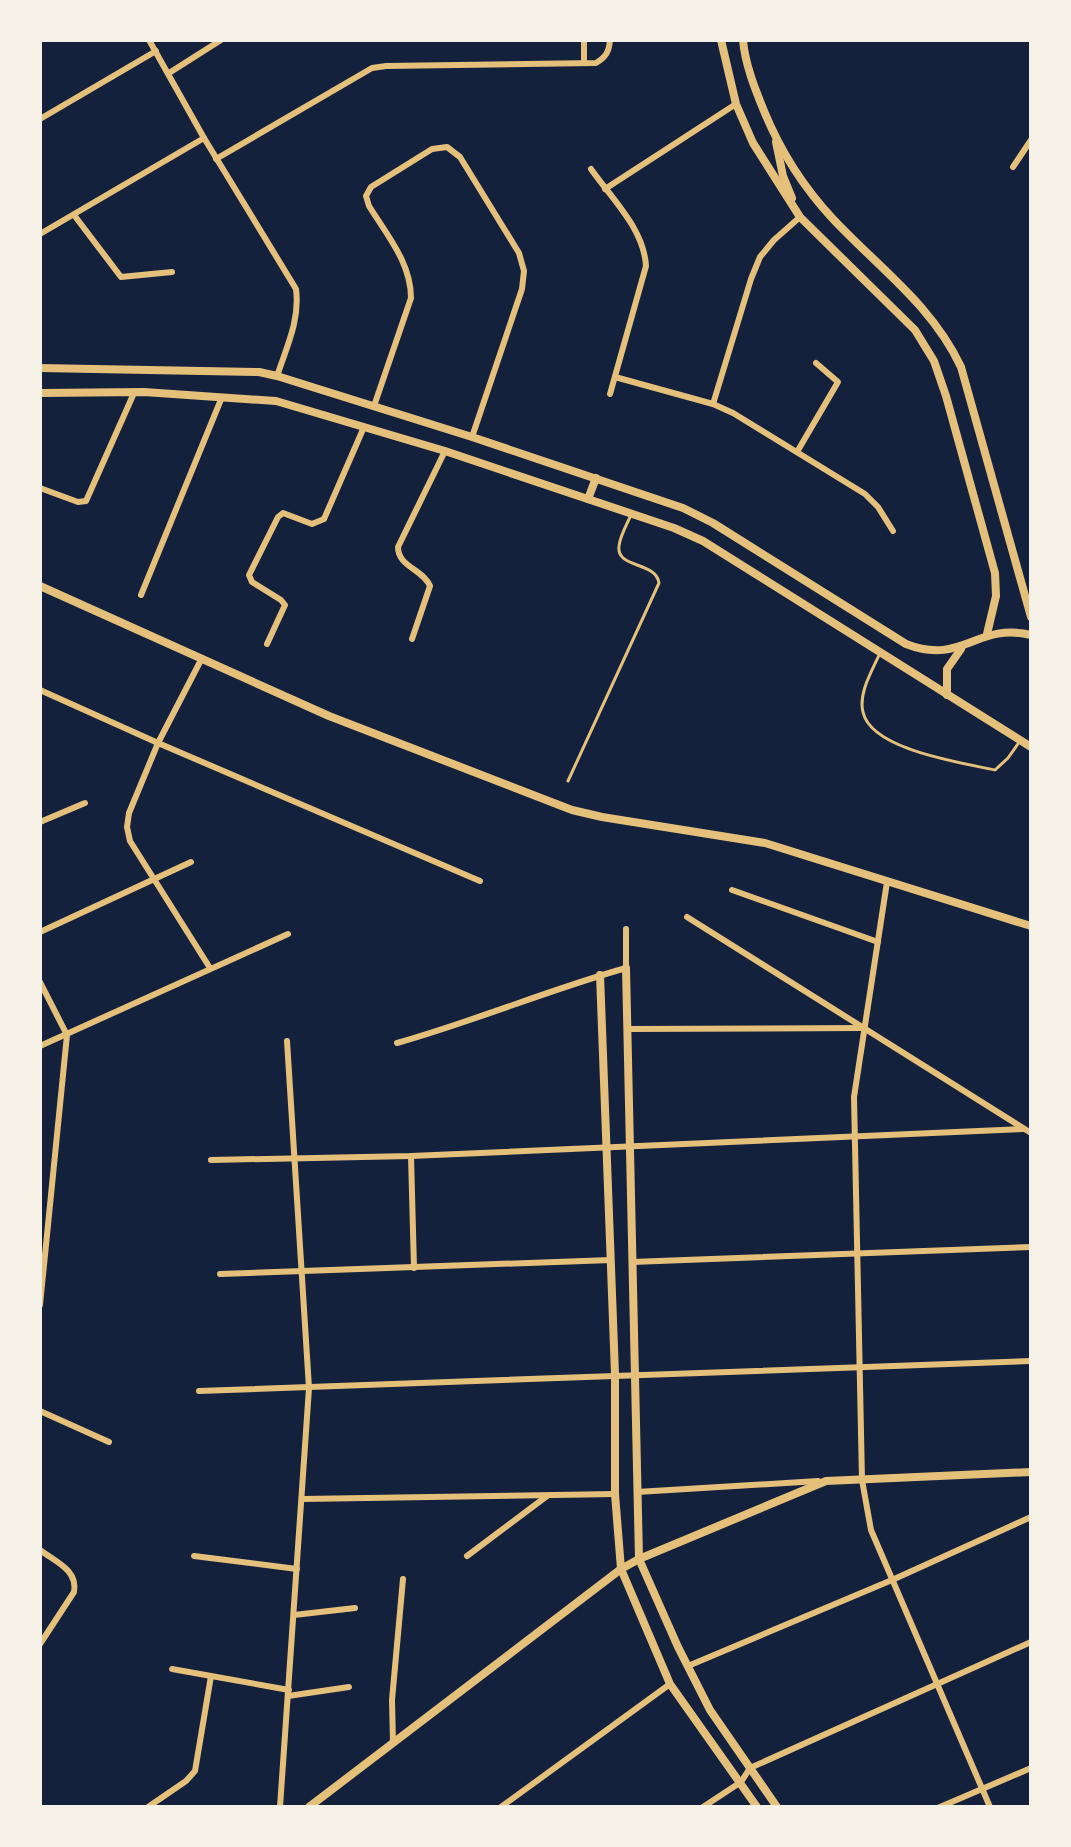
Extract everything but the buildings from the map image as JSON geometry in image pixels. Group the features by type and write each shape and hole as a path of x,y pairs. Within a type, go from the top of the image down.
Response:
{"street":[{"path":"149,40 216,159 296,289 298,308 295,323 277,376"},
{"path":"169,73 221,40"},
{"path":"584,40 584,63"},
{"path":"216,159 372,68 596,63 609,50 610,40"},
{"path":"721,40 736,104 753,143 800,217 915,330 934,361 995,573 996,596 987,634"},
{"path":"743,40 756,92 775,137 818,203 909,291 950,344 961,367 1031,617"},
{"path":"40,119 156,51"},
{"path":"605,189 736,104"},
{"path":"775,137 783,176 800,217"},
{"path":"40,234 204,138"},
{"path":"1013,167 1031,140"},
{"path":"374,406 411,298 411,280 366,196 371,187 432,149 447,147 460,157 519,253 524,271 522,289 472,437"},
{"path":"591,169 633,227 645,253 646,266 610,394"},
{"path":"74,215 121,277 172,272"},
{"path":"713,404 760,257 800,217"},
{"path":"797,452 838,382 816,363"},
{"path":"40,368 259,372 277,376 683,508 713,523 906,644 925,652 962,648 987,634 1006,632 1031,635"},
{"path":"615,377 713,404 743,418 865,494 878,507 893,531"},
{"path":"40,393 134,393 276,401 445,451 632,513 703,541 1031,747"},
{"path":"40,488 78,502 86,501 134,393"},
{"path":"141,595 222,397"},
{"path":"267,644 285,605 252,582 249,575 278,517 283,513 312,524 324,519 364,427"},
{"path":"412,639 430,586 423,574 402,561 398,547 445,451"},
{"path":"588,499 596,478"},
{"path":"40,586 329,716 572,810 765,843 1031,926"},
{"path":"947,695 947,669 962,648"},
{"path":"202,658 158,743 129,813 127,827 130,841 210,968"},
{"path":"40,690 480,881"},
{"path":"40,822 85,803"},
{"path":"40,932 191,862"},
{"path":"887,882 854,1097 862,1480 871,1530 990,1807"},
{"path":"732,890 878,942"},
{"path":"687,917 1031,1133"},
{"path":"626,929 628,1147 639,1559 710,1710 777,1807"},
{"path":"40,1046 288,934"},
{"path":"397,1043 466,1023 553,989 626,968"},
{"path":"600,975 615,1374 615,1494 621,1569 670,1684 757,1807"},
{"path":"40,982 67,1035 40,1305"},
{"path":"627,1029 863,1028"},
{"path":"280,1807 309,1388 287,1041"},
{"path":"211,1160 411,1156 1023,1129"},
{"path":"411,1156 414,1268"},
{"path":"632,1262 1031,1247"},
{"path":"220,1274 611,1260"},
{"path":"199,1391 1031,1361"},
{"path":"40,1411 109,1442"},
{"path":"637,1492 1031,1472"},
{"path":"309,1807 621,1569 826,1481"},
{"path":"302,1499 615,1494"},
{"path":"467,1556 547,1496"},
{"path":"688,1666 892,1580 1031,1517"},
{"path":"40,1550 70,1572 76,1582 74,1592 40,1644"},
{"path":"194,1556 297,1569"},
{"path":"393,1743 392,1700 403,1579"},
{"path":"294,1615 355,1608"},
{"path":"703,1807 741,1782 750,1768 1031,1642"},
{"path":"172,1669 288,1693 349,1687"},
{"path":"148,1807 186,1781 195,1771 211,1676"},
{"path":"501,1807 670,1684"},
{"path":"940,1807 1031,1768"}],"lane":[{"path":"568,781 659,583 653,571 620,555 618,547 632,513"},
{"path":"880,653 863,696 863,712 871,728 889,741 944,759 995,770 1020,740"}]}
